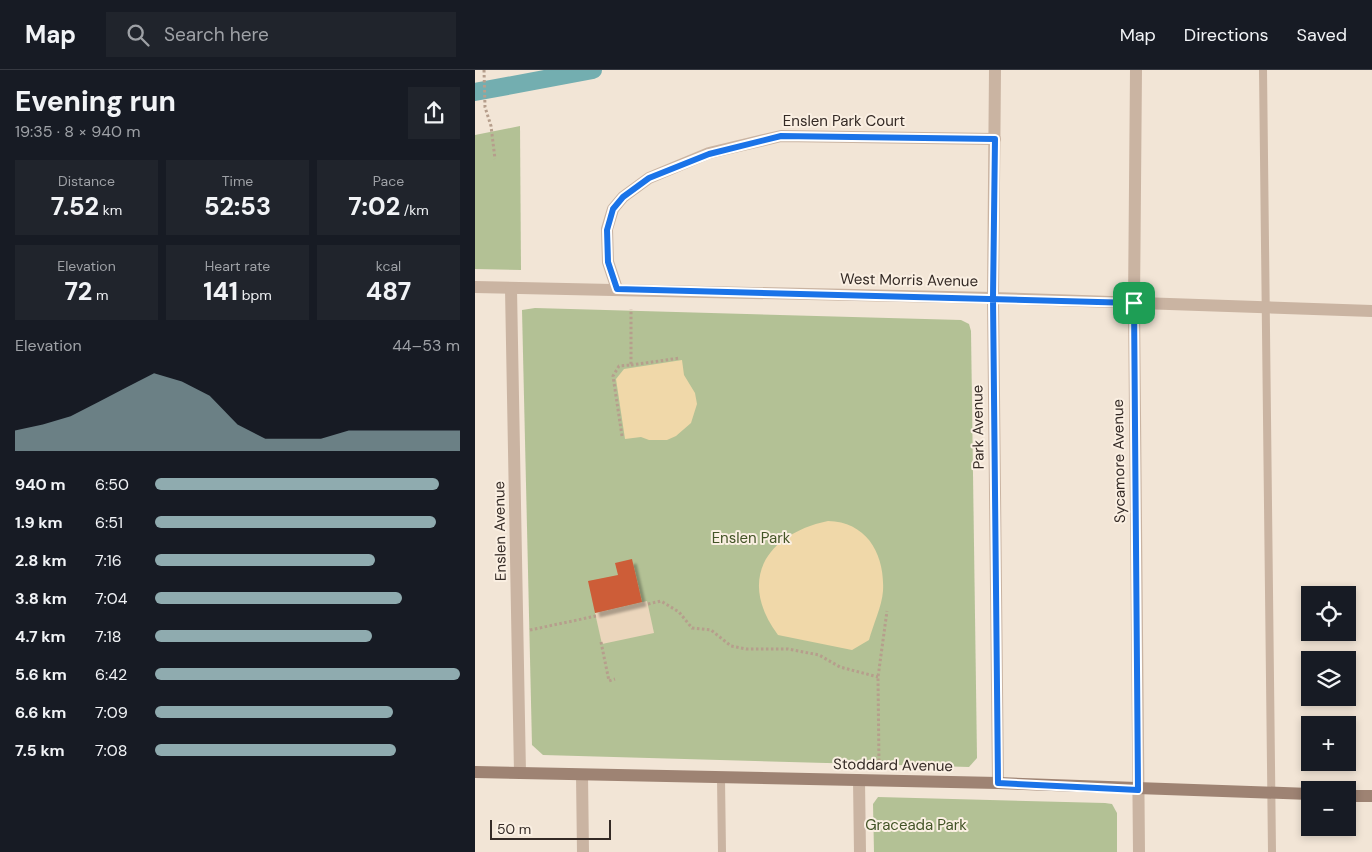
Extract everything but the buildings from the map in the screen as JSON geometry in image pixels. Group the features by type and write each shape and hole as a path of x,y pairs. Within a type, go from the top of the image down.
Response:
{"street":[{"name":"Park Avenue","path":"995,70 993,298 998,783"},
{"name":"Sycamore Avenue","path":"1136,70 1134,303 1139,852"},
{"name":"Enslen Park Court","path":"617,289 608,262 607,230 613,209 623,197 649,178 709,154 781,136 995,139"},
{"name":"West Morris Avenue","path":"475,287 993,298 1372,311"},
{"name":"Enslen Avenue","path":"511,289 520,774"},
{"name":"Stoddard Avenue","path":"475,772 998,783 1138,790 1301,794"},
{"path":"582,775 583,852"},
{"path":"859,780 860,852"},
{"path":"1356,796 1372,796"}],"lane":[{"path":"1263,70 1272,852"},
{"path":"721,778 722,852"}],"path":[{"path":"484,70 485,107 491,126 495,159"},
{"path":"631,309 631,364"},
{"path":"622,436 613,376 619,366 680,358"},
{"path":"648,604 661,601 679,612 692,628 711,630 731,646 746,649 788,650 819,655 841,667 877,677"},
{"path":"879,766 877,677 887,611"},
{"path":"527,630 596,616"},
{"path":"601,642 609,681 615,679"}],"green space":[{"path":"520,126 521,270 475,269 475,135"},
{"name":"Enslen Park","path":"535,308 961,320 969,324 971,331 977,758 969,767 543,755 532,745 522,310"},
{"name":"Graceada Park","path":"878,797 1112,804 1117,813 1117,852 874,852 873,804"}],"sand":[{"path":"682,360 684,375 695,393 697,404 691,423 676,436 667,440 649,440 641,437 625,439 616,379 624,369"},
{"path":"828,521 853,527 863,534 871,542 881,565 883,591 869,640 852,650 778,635 766,615 760,596 759,578 764,562 774,548 788,537 806,527"}],"shaded area":[{"path":"647,601 654,633 602,644 595,613"}],"waterway":[{"path":"475,92 593,70"}],"route":[{"path":"1134,303 993,298 617,289 608,262 607,230 613,209 623,197 649,178 709,154 781,136 995,139 993,298 998,783 1138,790 1134,303"}]}
